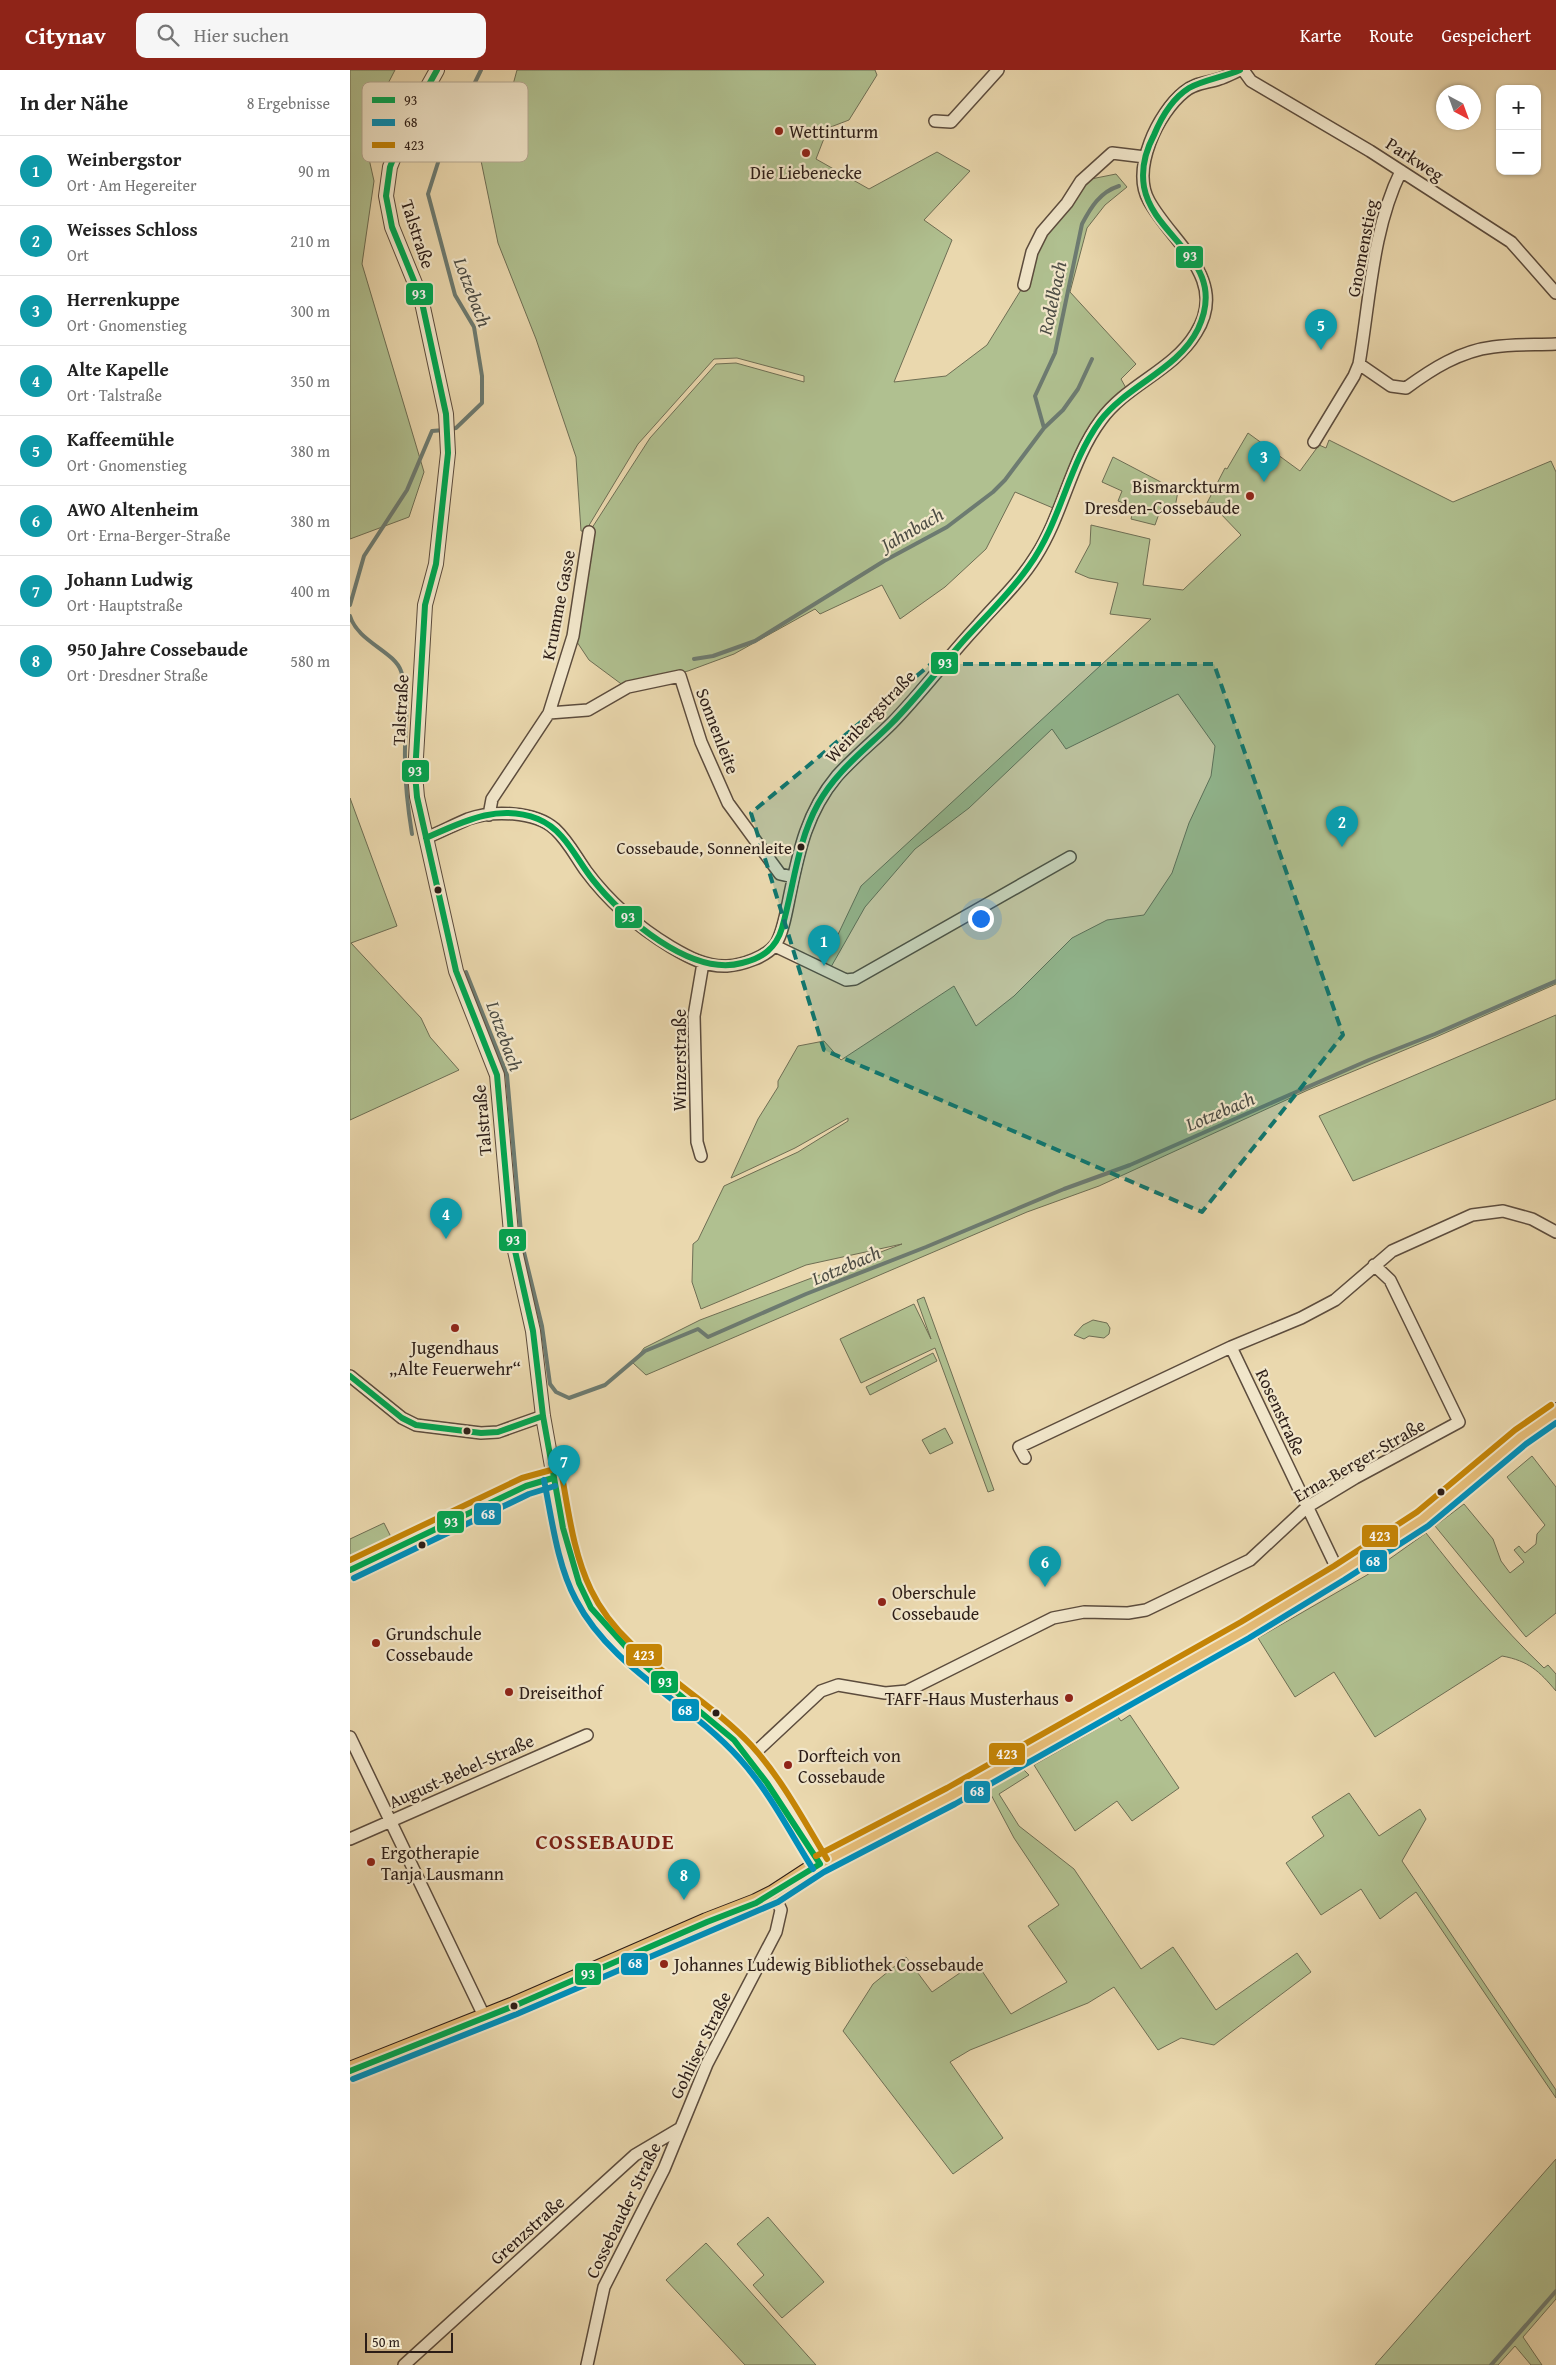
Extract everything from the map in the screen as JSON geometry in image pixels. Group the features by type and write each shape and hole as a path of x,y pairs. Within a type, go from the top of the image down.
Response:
{"main road":[{"path":"350,2071 484,2018 774,1894 820,1864 951,1796 1245,1630 1339,1573 1422,1519 1521,1437 1556,1412"}],"street":[{"name":"Talstraße","path":"430,82 437,70"},
{"path":"934,121 951,122 998,70"},
{"name":"Weinbergstraße","path":"774,946 784,919 806,827 835,779 892,723 1021,577 1049,534 1077,467 1101,420 1126,395 1166,367 1197,332 1205,313 1207,295 1204,281 1197,268 1148,201 1144,182 1145,157 1154,129 1184,91 1197,84 1219,79 1241,70"},
{"name":"Parkweg","path":"1241,70 1251,81 1401,171 1512,242 1556,293"},
{"path":"1024,285 1032,252 1042,232 1067,204 1081,181 1112,153 1145,157"},
{"name":"Talstraße","path":"392,162 386,196 392,227 421,298 446,414 448,453 436,564 425,606 415,774 417,797 456,971 497,1075 510,1233 533,1331 543,1420 563,1528 579,1583 591,1608 608,1629 645,1666 728,1734 748,1756 820,1864"},
{"name":"Gnomenstieg","path":"1314,442 1354,376 1359,364 1376,249 1392,188 1401,171"},
{"path":"1359,364 1391,386 1406,388 1430,370 1451,359 1484,349 1556,344"},
{"name":"Krumme Gasse","path":"488,815 492,799 549,712 573,636 590,532"},
{"name":"Sonnenleite","path":"549,712 588,710 628,687 680,676 701,742 728,803 780,874 793,877"},
{"path":"426,838 471,818 488,815 530,816 542,819 564,838 593,879 623,912 664,943 703,963 726,966 745,963 774,946 846,980 855,979 1070,857"},
{"name":"Winzerstraße","path":"701,1156 697,1142 694,1016 703,963"},
{"path":"1025,1458 1019,1447 1231,1347 1301,1318 1335,1300 1392,1251 1472,1215 1504,1212 1532,1219 1556,1232"},
{"name":"Erna-Berger-Straße","path":"748,1756 759,1749 821,1690 838,1685 885,1693 907,1691 1053,1618 1084,1612 1128,1613 1146,1610 1250,1560 1307,1507 1355,1478 1459,1422 1390,1280 1374,1266"},
{"name":"Rosenstraße","path":"1231,1347 1339,1573"},
{"path":"350,1376 402,1418 423,1427 481,1433 498,1432 543,1420"},
{"path":"350,1570 526,1486 553,1478"},
{"name":"August-Bebel-Straße","path":"350,1839 587,1735"},
{"path":"350,1737 484,2018"},
{"name":"Gohliser Straße","path":"679,2129 707,2064 776,1932 781,1910 774,1894"},
{"name":"Grenzstraße","path":"404,2365 635,2155 679,2129"},
{"name":"Cossebauder Straße","path":"587,2365 604,2287 664,2169 679,2129"}],"highlighted area":[{"path":"931,664 1214,664 1343,1035 1202,1212 824,1050 751,813"}],"green space":[{"path":"350,70 395,70 389,82 362,82 362,162 370,162 374,181 362,264 424,472 409,517 350,539"},
{"path":"517,70 875,70 877,75 849,120 828,128 816,159 869,189 937,152 970,171 924,220 952,240 894,382 946,376 987,345 1024,285 1032,252 1081,181 1116,174 1127,187 1105,205 1087,228 1070,292 1136,364 1121,379 1126,388 1107,404 1096,418 1053,508 1015,492 986,549 945,587 900,619 882,585 820,614 815,609 734,654 688,671 624,686 589,660 573,636 589,532 581,531 576,457 536,339 498,243 481,162 528,162 528,82 514,82","holes":["737,358 804,376 804,382 736,363 716,364 650,438 590,531 588,527 638,444 714,359"]},
{"path":"1248,433 1300,471 1319,445 1326,448 1329,440 1453,502 1551,461 1556,472 1556,984 1436,1037 1308,1090 1099,1186 1027,1212 646,1375 633,1363 644,1348 700,1320 902,1244 806,1265 701,1309 692,1282 693,1244 698,1240 724,1186 798,1152 848,1121 848,1118 795,1148 731,1178 758,1119 778,1087 778,1081 798,1046 824,1041 841,1060 954,986 976,1026 1014,996 1072,938 1107,920 1144,915 1172,873 1189,823 1211,776 1215,746 1178,694 1066,749 1052,729 969,808 915,849 865,907 831,967 824,964 861,886 1151,619 1110,614 1118,583 1089,578 1075,572 1090,544 1091,525 1150,539 1143,585 1183,590 1241,535 1218,511 1215,503 1207,503 1225,468 1227,469"},
{"path":"1113,457 1178,491 1174,513 1161,508 1155,525 1131,519 1134,507 1118,501 1122,491 1102,482"},
{"path":"350,798 397,926 351,943 421,1018 430,1037 459,1070 350,1120"},
{"path":"1556,1015 1556,1099 1353,1181 1319,1116"},
{"path":"924,1297 994,1490 988,1492 935,1348 861,1383 840,1339 914,1304 931,1339 917,1300"},
{"path":"1093,1320 1107,1323 1110,1328 1109,1334 1104,1338 1089,1336 1084,1339 1074,1335 1083,1325"},
{"path":"933,1353 937,1361 870,1395 866,1387"},
{"path":"945,1428 953,1443 930,1454 922,1440"},
{"path":"1532,1456 1556,1487 1556,1613 1526,1637 1435,1526 1464,1504 1493,1539 1501,1561 1510,1573 1524,1562 1514,1550 1519,1546 1525,1553 1536,1544 1537,1534 1545,1525 1507,1477"},
{"path":"384,1523 391,1537 350,1557 350,1539"},
{"path":"1426,1533 1512,1636 1544,1668 1548,1665 1556,1674 1556,1691 1533,1668 1502,1656 1375,1737 1334,1672 1295,1697 1258,1638 1367,1575"},
{"path":"1130,1715 1179,1788 1132,1821 1117,1801 1075,1831 1034,1765 1118,1717 1121,1721"},
{"path":"1024,1770 1029,1775 999,1794 1019,1826 1074,1869 1141,1969 1173,1947 1216,2010 1297,1953 1311,1972 1214,2045 1181,2038 1158,2050 1114,1987 1088,2003 970,2050 950,2062 1003,2138 953,2174 843,2031 873,1984 906,1957 932,1992 976,1962 1011,2014 1067,1982 1028,1926 1059,1905 1014,1838 988,1789"},
{"path":"1349,1793 1379,1836 1420,1809 1426,1819 1402,1861 1556,2090 1556,2098 1416,1892 1380,1919 1361,1889 1321,1915 1286,1863 1324,1836 1312,1817"},
{"path":"1556,2159 1556,2299 1523,2337 1542,2365 1531,2365 1515,2346 1498,2365 1375,2365"},
{"path":"768,2217 824,2282 782,2318 753,2285 764,2275 737,2244"},
{"path":"706,2243 816,2365 745,2365 666,2280"}],"waterway":[{"name":"Lotzebach","path":"475,82 481,70"},
{"name":"Lotzebach","path":"438,162 428,194 455,295 474,327 482,376 482,403 456,428 451,429"},
{"name":"Rodelbach","path":"1044,428 1035,396 1055,353 1082,224 1101,196 1119,186"},
{"name":"Jahnbach","path":"694,659 713,656 755,641 884,561 947,527 993,492 1005,480 1044,428 1063,410 1078,389 1092,359"},
{"name":"Lotzebach","path":"350,605 364,556 407,490 432,431 444,430"},
{"name":"Lotzebach","path":"350,616 360,633 397,664 404,681 406,692 406,778 412,834"},
{"name":"Lotzebach","path":"466,972 507,1075 522,1244 542,1326 550,1384 556,1392 569,1398 605,1385 645,1351 698,1329 708,1337 806,1294 926,1247 1064,1189 1130,1165 1369,1060 1435,1034 1556,981"},
{"path":"1491,2365 1556,2291"}],"transit line":[{"name":"93","path":"430,82 437,70"},
{"name":"93","path":"426,838 480,816 509,813 538,819 556,830 593,880 622,911 640,927 680,953 701,961 722,965 750,961 768,951 776,941 782,928 805,834 825,792 842,771 901,714 1022,576 1040,549 1080,456 1100,421 1124,397 1178,356 1198,329 1205,306 1204,286 1198,268 1161,222 1151,206 1143,180 1145,160 1164,115 1183,92 1195,85 1240,70"},
{"name":"93","path":"392,162 386,196 392,227 421,298 446,414 448,453 436,564 425,605 415,774 417,797 456,971 497,1075 511,1233 533,1331 543,1416 563,1528 579,1583 591,1608 645,1666 734,1740 767,1783 820,1864"},
{"name":"93","path":"350,1376 402,1418 416,1425 481,1433 498,1432 543,1416"},
{"name":"423","path":"816,1856 947,1788 1241,1622 1334,1566 1417,1512 1515,1430 1551,1405"},
{"name":"68","path":"353,2079 517,2014 778,1902 824,1872 955,1804 1249,1638 1344,1580 1428,1526 1526,1444 1556,1423"},
{"name":"423","path":"350,1560 522,1478 551,1470"},
{"name":"423","path":"562,1476 580,1563 591,1590 605,1613 622,1635 643,1654 732,1726 751,1745 783,1786 827,1859"},
{"name":"93","path":"350,1570 526,1486 553,1478"},
{"name":"68","path":"544,1480 564,1572 576,1600 591,1624 630,1666 698,1719 739,1758 760,1784 813,1869"},
{"name":"68","path":"354,1578 529,1494 555,1486"},
{"name":"93","path":"350,2071 514,2006 707,1922 756,1903 820,1864"}],"place":[{"name":"Wettinturm","path":"779,131"},
{"name":"Die Liebenecke","path":"806,153"},
{"name":"Kaffeemühle","path":"1321,350"},
{"name":"Herrenkuppe","path":"1264,482"},
{"name":"Bismarckturm Dresden-Cossebaude","path":"1250,496"},
{"name":"Cossebaude, Sonnenleite","path":"801,847"},
{"name":"Weisses Schloss","path":"1342,847"},
{"name":"Weinbergstor","path":"824,966"},
{"name":"Alte Kapelle","path":"446,1239"},
{"name":"Jugendhaus „Alte Feuerwehr“","path":"455,1328"},
{"name":"Johann Ludwig","path":"564,1486"},
{"name":"AWO Altenheim","path":"1045,1587"},
{"name":"Oberschule Cossebaude","path":"882,1602"},
{"name":"Grundschule Cossebaude","path":"376,1643"},
{"name":"Dreiseithof","path":"509,1692"},
{"name":"TAFF-Haus Musterhaus","path":"1069,1698"},
{"name":"Dorfteich von Cossebaude","path":"788,1765"},
{"name":"Ergotherapie Tanja Lausmann","path":"371,1862"},
{"name":"950 Jahre Cossebaude","path":"684,1900"},
{"name":"Johannes Ludewig Bibliothek Cossebaude","path":"664,1964"}],"district":[{"name":"COSSEBAUDE","path":"605,1841"}]}
